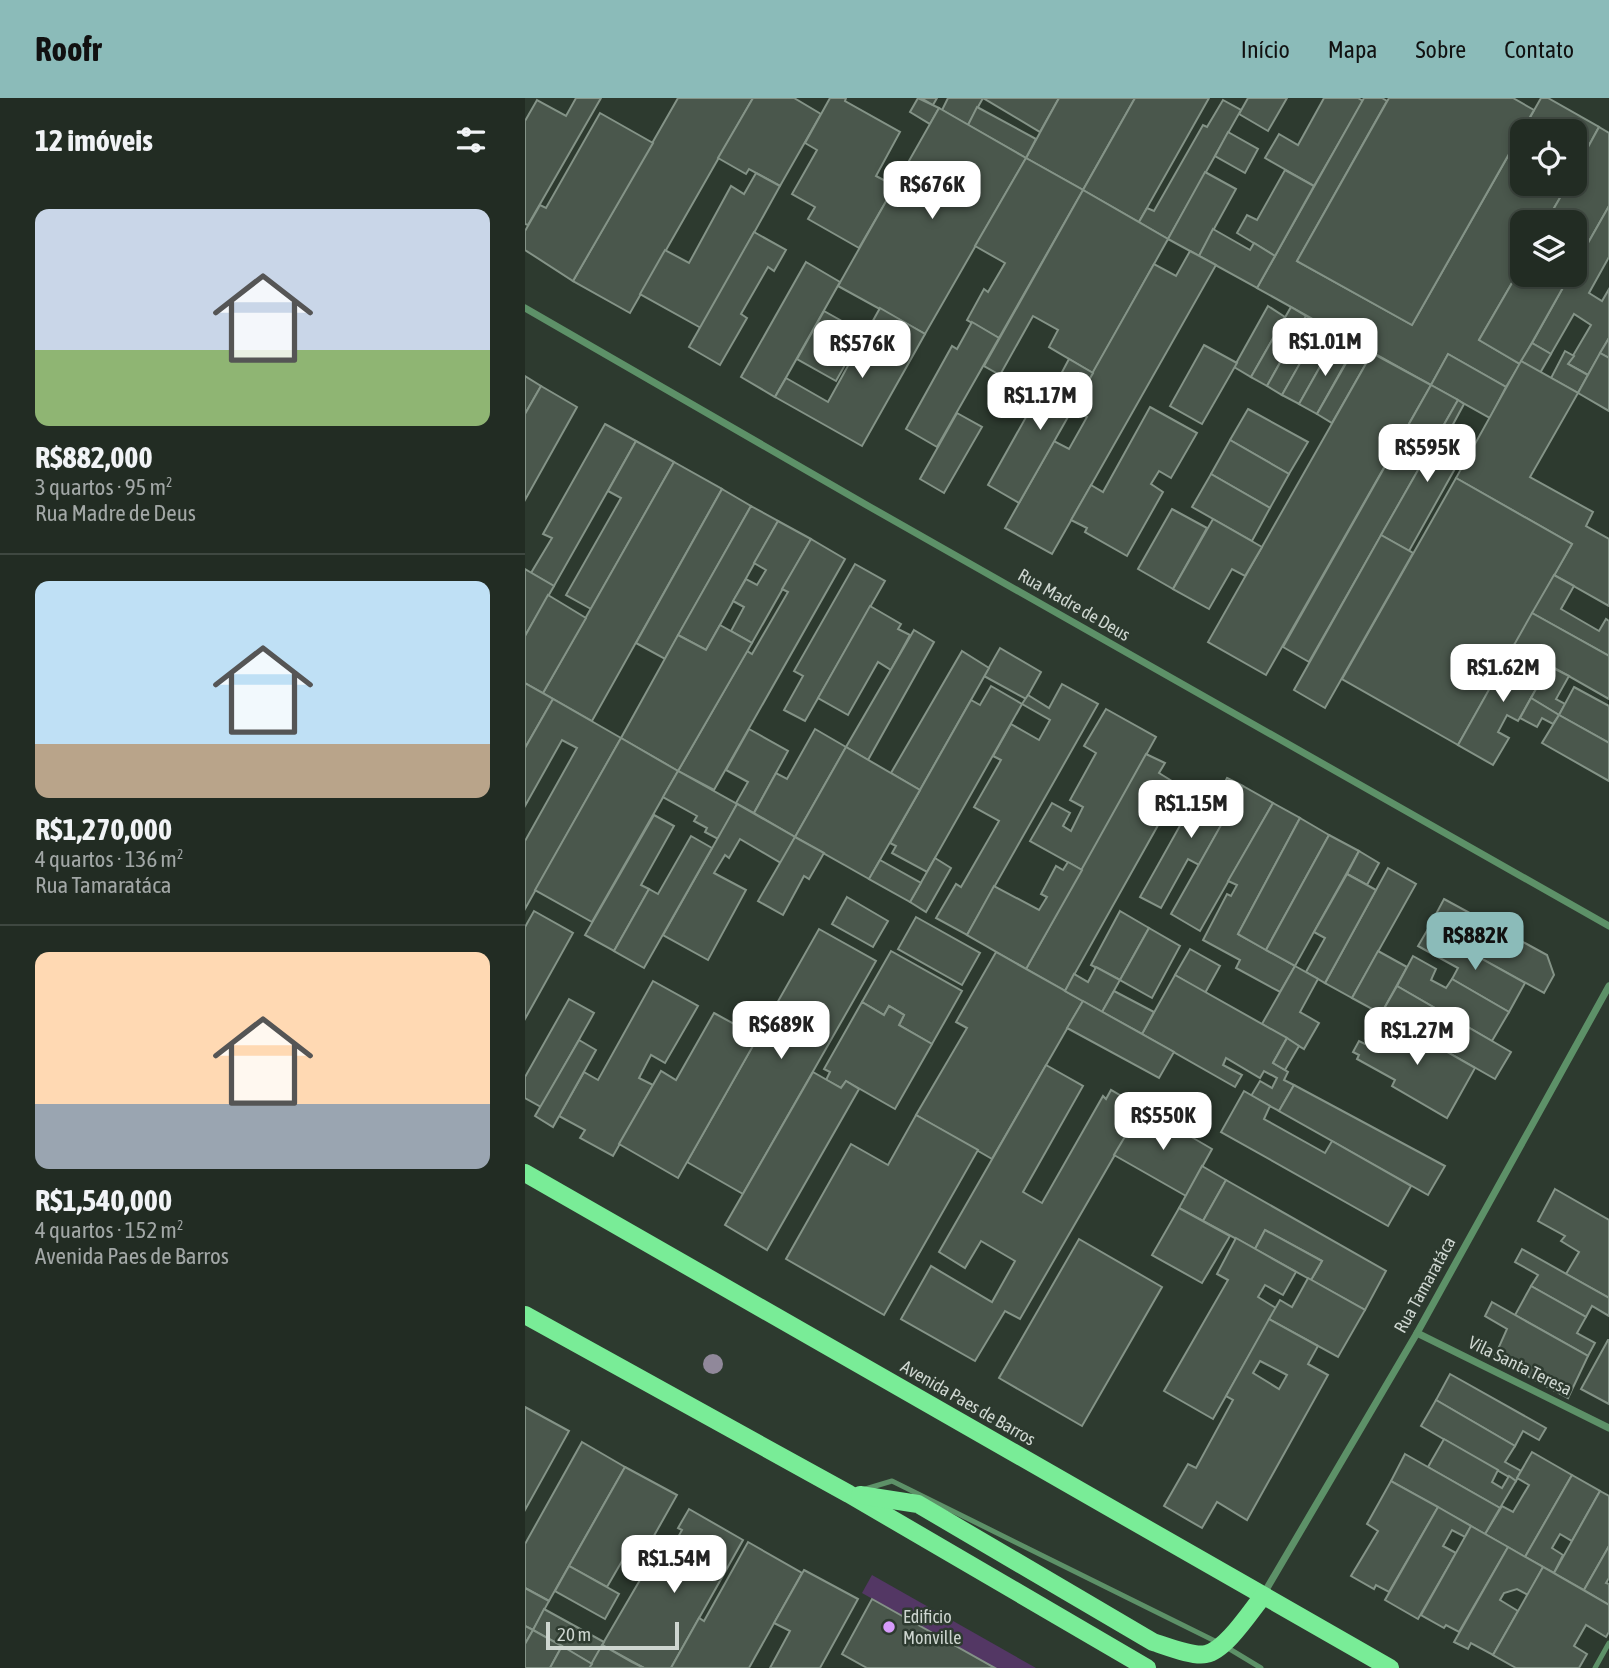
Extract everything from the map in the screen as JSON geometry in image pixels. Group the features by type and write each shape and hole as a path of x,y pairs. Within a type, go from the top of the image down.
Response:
{"main road":[{"name":"Avenida Paes de Barros","path":"525,1174 1390,1668"},
{"path":"525,1315 849,1494 1135,1665"},
{"path":"849,1494 918,1504 1153,1642 1178,1650 1206,1654 1223,1645 1263,1596"}],"street":[{"name":"Rua Madre de Deus","path":"525,308 1609,926"},
{"name":"Rua Tamaratáca","path":"1263,1596 1417,1333 1609,986"},
{"name":"Vila Santa Teresa","path":"1417,1333 1609,1428"}],"lane":[{"path":"849,1494 892,1480 1223,1645 1261,1668"},
{"path":"1595,1668 1609,1643"}],"shaded area":[{"path":"872,1575 1036,1668 995,1668 862,1593"}],"building":[{"path":"576,98 601,98 528,225 525,224 525,121 537,100 566,116"},
{"path":"678,98 753,98 630,313 573,281"},
{"path":"753,98 794,98 821,114 780,186 749,169 746,174 718,158"},
{"path":"830,98 846,98 845,101 900,132 876,176 895,186 859,248 808,219 815,207 792,194 817,150 805,143"},
{"path":"918,98 939,108 930,124 910,112"},
{"path":"921,98 937,98 933,105"},
{"path":"948,98 983,98 968,125 942,110"},
{"path":"983,98 1059,98 1040,132"},
{"path":"1059,98 1135,98 1083,190 1026,158"},
{"path":"1135,98 1209,98 1139,222 1083,190"},
{"path":"1248,98 1287,98 1268,131 1239,114"},
{"path":"1324,98 1358,98 1363,101 1314,186 1265,158 1279,134 1298,145"},
{"path":"1364,98 1382,98 1387,101 1297,261 1412,325 1510,153 1510,196 1561,196 1553,210 1510,210 1510,286 1479,340 1520,364 1506,387 1448,354 1431,385 1257,288"},
{"path":"1389,98 1513,98 1534,110 1529,119 1510,119 1510,152 1412,325 1297,261"},
{"path":"1541,98 1548,98 1585,119 1529,119"},
{"path":"1223,100 1241,110 1168,239 1139,222 1147,208 1154,211 1203,125 1207,127"},
{"path":"977,107 1036,139 1026,158 968,125"},
{"path":"939,108 1026,158 925,334 838,286"},
{"path":"600,113 653,143 573,281 525,250 525,231 540,205 546,208"},
{"path":"1587,120 1599,127 1587,149"},
{"path":"1599,127 1609,133 1609,206 1587,245 1587,210 1553,210 1561,196 1587,196 1587,149"},
{"path":"1228,132 1258,149 1245,173 1215,156"},
{"path":"1026,158 1083,190 999,338 967,320 984,289 988,292 1005,263 975,246"},
{"path":"1285,170 1314,186 1275,256 1237,233 1247,215 1257,220"},
{"path":"1205,172 1236,189 1199,256 1168,239"},
{"path":"756,173 780,186 701,328 640,294 665,250 689,263 731,186 744,194"},
{"path":"1083,190 1168,239 1093,373 1049,347 1058,330 1033,316 1000,375 984,366"},
{"path":"1609,206 1609,257 1589,293 1602,301 1609,289 1609,338 1588,375 1568,364 1591,325 1574,314 1551,354 1532,343 1563,287 1587,287 1587,245"},
{"path":"1213,229 1250,250 1254,243 1275,256 1257,288 1199,256"},
{"path":"754,232 786,250 774,271 768,267 741,314 747,318 720,365 689,347"},
{"path":"1190,251 1216,265 1052,554 1005,528 1054,441 1069,449 1087,417 1072,409 1154,264 1176,276"},
{"path":"806,262 840,282 775,397 741,377"},
{"path":"1510,286 1563,287 1520,364 1479,340"},
{"path":"1268,306 1285,317 1251,377 1234,367"},
{"path":"1291,307 1306,316 1267,386 1251,377"},
{"path":"880,308 925,334 862,446 775,397 786,378 828,402"},
{"path":"824,311 863,333 836,381 797,359"},
{"path":"1306,316 1322,325 1282,395 1267,386"},
{"path":"972,322 999,338 937,447 906,429 952,346 957,349"},
{"path":"1317,333 1334,342 1299,404 1282,395"},
{"path":"1609,338 1609,358 1600,353"},
{"path":"1334,342 1351,353 1317,414 1299,404"},
{"path":"1532,343 1551,354 1540,373 1521,361"},
{"path":"1357,344 1372,353 1332,423 1317,414"},
{"path":"1204,345 1237,363 1202,424 1170,406"},
{"path":"1565,351 1574,356 1568,364 1588,375 1578,393 1551,378"},
{"path":"1372,353 1431,385 1266,675 1208,642"},
{"path":"1600,353 1609,358 1609,411 1578,393"},
{"path":"1448,354 1506,387 1490,418 1431,385"},
{"path":"1069,359 1093,373 1019,503 988,485 1035,401 1039,403 1056,374 1060,376"},
{"path":"1521,361 1578,393 1530,477 1593,512 1586,526 1609,539 1609,606 1554,575 1572,544 1456,478"},
{"path":"525,376 541,386 525,414"},
{"path":"1431,385 1458,400 1309,662 1283,647"},
{"path":"541,386 577,407 525,500 525,414"},
{"path":"1458,400 1464,404 1451,428 1471,440 1409,551 1381,535"},
{"path":"1150,407 1197,433 1171,478 1159,471 1151,484 1163,492 1127,556 1085,532 1087,528 1071,520 1091,485 1103,492"},
{"path":"1248,409 1308,442 1289,474 1230,440"},
{"path":"957,413 982,427 944,493 920,479"},
{"path":"605,424 636,441 554,586 531,573 552,538 543,534"},
{"path":"1230,440 1289,474 1270,508 1211,474"},
{"path":"636,441 674,462 591,609 566,595 621,498 608,491"},
{"path":"674,462 722,489 592,721 543,693"},
{"path":"1211,474 1270,508 1252,541 1192,507"},
{"path":"1456,478 1572,544 1458,745 1342,679"},
{"path":"722,489 751,506 665,659 636,643"},
{"path":"751,506 778,521 706,650 678,635"},
{"path":"1172,509 1207,528 1173,589 1138,569"},
{"path":"1213,519 1262,547 1245,576 1232,569 1209,609 1173,589"},
{"path":"778,521 811,539 752,643 731,631 744,607 733,601 746,579 757,585 766,570 754,563"},
{"path":"1381,535 1413,553 1325,708 1294,690"},
{"path":"811,539 845,559 714,790 678,771 747,651 752,654 788,592 782,589"},
{"path":"855,564 885,581 805,721 784,710 803,676 794,671"},
{"path":"525,569 554,586 525,636"},
{"path":"1554,575 1574,586 1561,609 1599,631 1606,619 1609,621 1609,656 1532,613"},
{"path":"548,595 586,618 543,693 525,683 525,636"},
{"path":"870,606 901,624 898,629 910,635 891,670 878,662 848,715 818,698"},
{"path":"1532,613 1609,656 1609,699 1514,645"},
{"path":"720,625 752,643 678,771 621,738 678,635 706,650"},
{"path":"914,630 934,642 868,760 846,747"},
{"path":"1514,645 1549,666 1518,721 1507,715 1498,732 1509,738 1493,765 1458,745"},
{"path":"1000,648 1041,672 1026,699 984,676"},
{"path":"962,651 989,668 920,790 891,773"},
{"path":"1549,666 1569,676 1556,699 1565,704 1559,715 1531,698"},
{"path":"525,683 553,699 525,748"},
{"path":"1062,684 1098,704 967,935 936,918 956,884 961,887 999,821 974,807 1001,760 993,756 1011,724 1039,740 1050,720 1022,704 1028,695 1049,708"},
{"path":"991,686 1022,704 927,872 892,853 896,846 890,843 971,700 980,705"},
{"path":"1574,687 1609,706 1609,743 1559,715"},
{"path":"1531,698 1559,715 1553,724 1542,718 1537,727 1520,718"},
{"path":"553,699 621,738 525,909 525,841 577,748 562,740 525,806 525,748"},
{"path":"1106,709 1156,737 1082,870 1030,841 1052,803 1070,813 1063,826 1071,831 1083,807 1070,800 1096,753 1084,746"},
{"path":"1559,715 1609,743 1609,781 1542,743"},
{"path":"749,729 788,751 754,813 736,803 748,782 726,770"},
{"path":"815,729 846,747 795,837 754,813 776,773 787,779"},
{"path":"621,738 678,771 592,922 535,890"},
{"path":"846,747 920,790 869,879 795,837"},
{"path":"1146,754 1165,763 1159,773 1180,786 1065,991 1026,969"},
{"path":"678,771 737,804 718,839 705,832 707,828 694,821 697,816 663,797"},
{"path":"1227,778 1243,786 1199,865 1188,859 1161,908 1140,897 1201,788 1217,797"},
{"path":"1243,786 1273,803 1200,931 1171,914"},
{"path":"1273,803 1300,818 1238,934 1295,966 1280,992 1236,968 1240,960 1203,940 1227,894 1231,896 1237,885 1228,881"},
{"path":"737,804 795,837 781,863 740,839 729,858 725,855 714,873 746,890 708,960 663,935"},
{"path":"654,815 674,826 641,885 649,889 614,951 585,935"},
{"path":"1300,818 1329,835 1266,950 1238,934"},
{"path":"1329,835 1359,851 1295,966 1266,950"},
{"path":"691,836 712,848 644,968 614,951 649,889 658,894"},
{"path":"795,837 824,853 809,879 804,876 783,915 758,901"},
{"path":"1359,851 1379,863 1367,885 1347,874"},
{"path":"935,858 951,868 926,912 910,902"},
{"path":"880,860 921,883 910,902 869,879"},
{"path":"1068,862 1082,870 1026,969 967,935 994,886 1039,910 1047,897 1041,894 1056,866 1063,870"},
{"path":"1388,868 1416,884 1352,998 1325,983"},
{"path":"1347,874 1376,890 1325,983 1306,972 1325,938 1314,932"},
{"path":"847,897 888,921 873,947 832,924"},
{"path":"1444,899 1547,955 1554,975 1544,993 1428,929"},
{"path":"534,911 573,933 525,1019 525,927"},
{"path":"1120,911 1149,928 1120,980 1091,965"},
{"path":"916,917 980,953 962,985 898,949"},
{"path":"1149,928 1180,946 1152,998 1120,980"},
{"path":"819,929 876,961 743,1194 687,1162"},
{"path":"1428,929 1525,983 1509,1012 1452,979 1458,968 1418,946"},
{"path":"1190,949 1220,966 1205,993 1175,975"},
{"path":"891,951 962,991 932,1044 899,1025 904,1015 889,1006 884,1015 862,1002"},
{"path":"1378,951 1407,967 1381,1014 1352,998"},
{"path":"996,952 1083,1001 992,1159 916,1115 967,1028 956,1022"},
{"path":"1413,956 1436,969 1431,980 1446,988 1452,979 1509,1012 1492,1041 1397,986"},
{"path":"1295,966 1318,979 1300,1012 1319,1023 1304,1049 1262,1024"},
{"path":"1096,967 1120,980 1102,1012 1065,991 1074,974 1088,982"},
{"path":"1175,975 1287,1038 1273,1063 1288,1072 1284,1080 1294,1085 1279,1111 1251,1096 1260,1081 1272,1088 1277,1078 1264,1071 1260,1078 1226,1058 1223,1065 1242,1075 1235,1087 1142,1034"},
{"path":"653,981 698,1006 665,1063 651,1055 639,1078 653,1085 613,1156 580,1138 585,1130 559,1116 584,1072 598,1080"},
{"path":"1397,986 1511,1052 1495,1079 1381,1014"},
{"path":"1114,991 1154,1012 1142,1034 1102,1012"},
{"path":"569,999 594,1013 541,1107 525,1098 525,1077"},
{"path":"1083,1001 1174,1052 1159,1078 1067,1028"},
{"path":"862,1002 884,1015 889,1006 904,1015 899,1025 932,1044 895,1109 846,1081 841,1088 826,1080 830,1072 824,1069"},
{"path":"714,1013 758,1037 678,1178 619,1144 661,1071 676,1080"},
{"path":"1391,1020 1475,1068 1447,1118 1392,1086 1395,1080 1357,1059 1359,1055 1353,1052 1359,1041 1367,1045 1376,1028 1384,1032"},
{"path":"1287,1038 1299,1046 1285,1070 1273,1063"},
{"path":"579,1040 596,1050 553,1127 535,1116"},
{"path":"1046,1065 1083,1086 1023,1192 1042,1203 1103,1096 1106,1099 1111,1090 1142,1108 1020,1319 1005,1311 975,1361 901,1319 931,1266 992,1302 1015,1261 981,1241 965,1268 939,1252"},
{"path":"813,1072 841,1088 846,1081 859,1089 767,1250 725,1225"},
{"path":"1294,1085 1445,1166 1428,1195 1279,1111"},
{"path":"1244,1091 1270,1106 1264,1119 1325,1153 1332,1141 1411,1186 1388,1226 1221,1132"},
{"path":"1142,1108 1212,1149 1186,1196 1114,1155"},
{"path":"916,1115 978,1150 884,1315 786,1259 851,1144 888,1165"},
{"path":"1202,1166 1226,1180 1203,1221 1179,1208"},
{"path":"1226,1180 1386,1271 1365,1310 1311,1280 1322,1261 1265,1230 1255,1249 1203,1221"},
{"path":"1555,1189 1609,1220 1609,1298 1566,1274 1579,1252 1561,1241 1565,1236 1538,1221"},
{"path":"1179,1208 1230,1236 1202,1283 1152,1255"},
{"path":"1265,1230 1322,1261 1311,1280 1255,1249"},
{"path":"1236,1238 1296,1272 1283,1295 1265,1285 1258,1297 1276,1308 1213,1419 1164,1391 1228,1280 1217,1274"},
{"path":"1079,1239 1162,1287 1082,1426 999,1378"},
{"path":"1522,1249 1609,1298 1609,1316 1592,1306 1586,1317 1531,1286 1538,1275 1515,1262"},
{"path":"1308,1278 1365,1310 1338,1357 1269,1319 1280,1300 1292,1307"},
{"path":"1531,1286 1586,1317 1577,1333 1595,1343 1588,1356 1515,1315"},
{"path":"1492,1302 1588,1356 1568,1398 1494,1358 1507,1329 1485,1316"},
{"path":"1269,1319 1318,1346 1308,1364 1328,1375 1247,1520 1217,1502 1202,1528 1164,1506 1188,1464 1196,1468 1233,1400 1226,1396","holes":["1260,1361 1287,1375 1279,1389 1253,1373"]},
{"path":"1609,1340 1609,1404 1581,1389"},
{"path":"1450,1374 1546,1428 1539,1440 1523,1431 1515,1446 1436,1400"},
{"path":"1436,1400 1515,1446 1505,1462 1521,1471 1516,1481 1421,1426"},
{"path":"525,1407 569,1431 525,1510"},
{"path":"1444,1439 1498,1470 1492,1482 1502,1488 1509,1476 1516,1481 1500,1508 1428,1467"},
{"path":"582,1442 625,1467 549,1601 525,1588 525,1544"},
{"path":"1532,1452 1572,1475 1525,1557 1485,1534 1502,1506 1513,1512 1529,1485 1517,1478"},
{"path":"1405,1454 1500,1508 1485,1534 1391,1481"},
{"path":"625,1467 677,1495 638,1564 625,1556 607,1587 569,1566"},
{"path":"1572,1475 1600,1491 1572,1541 1560,1534 1552,1548 1563,1555 1554,1573 1525,1557"},
{"path":"1391,1481 1438,1507 1389,1592 1376,1585 1374,1589 1351,1576 1378,1531 1367,1524"},
{"path":"1600,1491 1609,1496 1609,1546 1584,1590 1554,1573"},
{"path":"1438,1507 1471,1526 1465,1537 1452,1530 1443,1546 1456,1553 1418,1619 1385,1600"},
{"path":"689,1509 743,1540 671,1668 644,1668 602,1645 647,1568 657,1575 682,1530 678,1528"},
{"path":"1471,1526 1508,1547 1459,1632 1446,1625 1444,1628 1421,1615"},
{"path":"748,1542 802,1573 749,1668 671,1668 699,1618 704,1621"},
{"path":"1609,1546 1609,1578 1606,1583 1609,1584 1609,1605 1584,1590"},
{"path":"1508,1547 1543,1567 1528,1595 1517,1589 1504,1593 1500,1600 1518,1611 1493,1655 1471,1643 1468,1649 1454,1642"},
{"path":"569,1566 619,1594 605,1619 555,1591"},
{"path":"1543,1567 1609,1605 1609,1632 1606,1637 1586,1625 1574,1646 1587,1654 1579,1668 1516,1668 1493,1655"},
{"path":"804,1570 858,1599 820,1668 770,1668 790,1631 774,1623"},
{"path":"525,1588 549,1601 533,1630 525,1626"},
{"name":"Edificio Monville","path":"872,1599 995,1668 867,1668 842,1654"},
{"path":"544,1609 604,1642 592,1664 533,1630"},
{"path":"525,1626 533,1630 525,1644"},
{"path":"533,1630 562,1646 550,1668 525,1668 525,1644"},
{"path":"602,1645 632,1662 644,1668 589,1668"},
{"path":"562,1646 592,1664 589,1668 550,1668"}],"place":[{"name":"Edificio Monville","path":"889,1627"}]}
